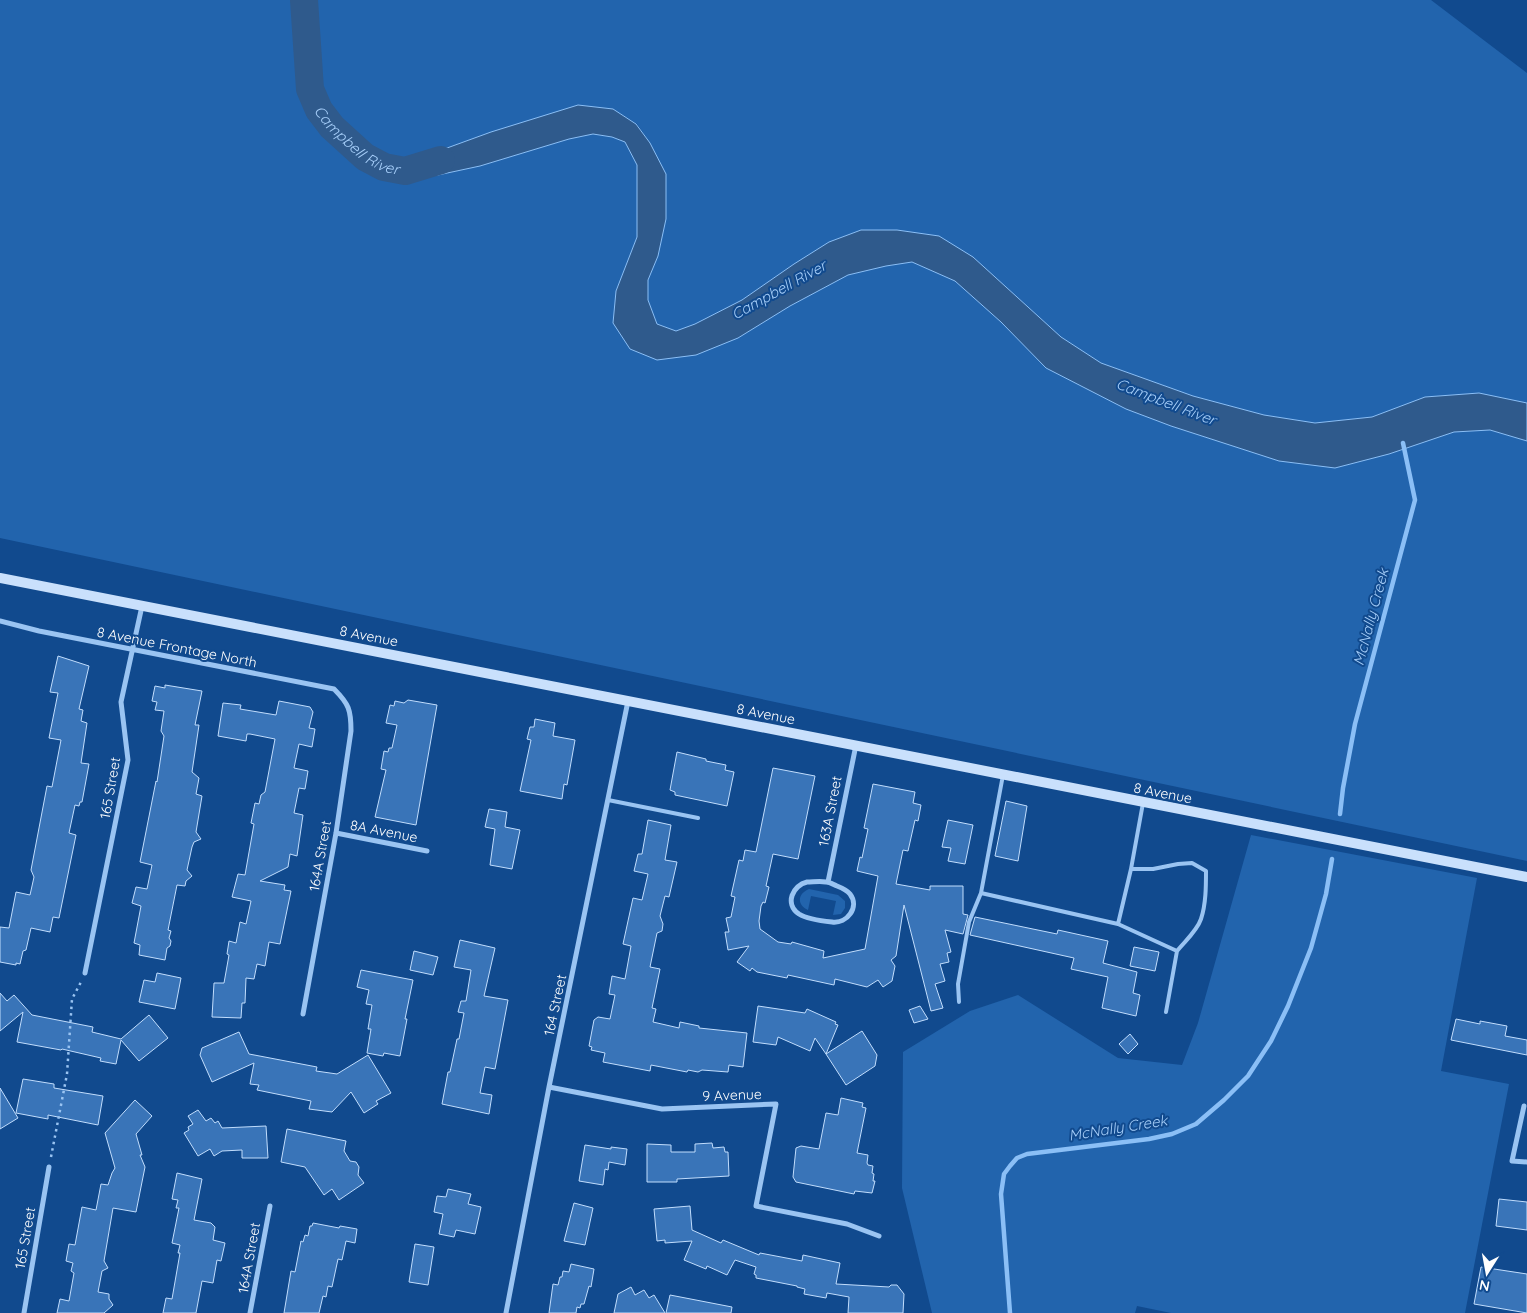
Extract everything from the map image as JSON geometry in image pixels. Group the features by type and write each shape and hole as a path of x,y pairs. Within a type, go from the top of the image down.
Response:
{"main road":[{"name":"8 Avenue","path":"0,578 1527,877"}],"street":[{"name":"165 Street","path":"84,973 128,760 120,702 142,606"},
{"name":"8 Avenue Frontage North","path":"0,621 334,690 346,701"},
{"name":"164A Street","path":"302,1014 336,833 351,730 351,715 346,701"},
{"name":"164 Street","path":"506,1313 549,1087 628,701"},
{"name":"163A Street","path":"828,882 856,745"},
{"name":"8A Avenue","path":"336,833 427,851"},
{"path":"807,882 828,882 850,894 854,905 845,920 832,922 806,917 796,912 791,902 793,891 797,886 807,882"},
{"name":"9 Avenue","path":"549,1087 662,1109 776,1104 756,1206 847,1224 879,1236"},
{"path":"1524,1106 1512,1161 1527,1162"},
{"name":"165 Street","path":"24,1313 49,1166"},
{"name":"164A Street","path":"250,1313 270,1206"}],"lane":[{"path":"959,1002 958,984 969,922 981,893 1003,775"},
{"path":"608,800 698,818"},
{"path":"1118,924 1131,869 1143,803"},
{"path":"1131,869 1153,869 1192,863 1206,871 1206,889 1201,919 1177,951 1166,1012"},
{"path":"981,893 1118,924 1177,951"}],"path":[{"path":"49,1166 67,1074 72,1000 84,973"}],"shaded area":[{"path":"0,0 1431,0 1527,73 1527,403 1479,393 1425,397 1372,417 1315,423 1264,415 1193,396 1101,363 1061,337 973,257 861,230 829,242 742,300 677,331 738,338 790,306 848,275 912,262 955,281 1001,322 1046,368 1126,409 1171,426 1279,461 1335,468 1389,454 1454,432 1490,430 1527,441 1527,861 0,538","holes":["578,106 613,109 637,124 650,143 658,256 648,280 648,300 657,324 674,330 613,323 616,291 637,237 637,165 625,142 612,137 593,134 569,139 480,166 438,175 406,170 419,155 447,148 491,132"]},
{"path":"1251,835 1477,878 1441,1071 1509,1084 1465,1313 1171,1313 1137,1306 1135,1313 932,1313 902,1188 903,1052 970,1011 1018,995 1118,1058 1182,1065 1198,1023"},
{"path":"809,889 838,895 845,901 845,908 841,914 833,915 836,901 811,896 808,910 804,908 800,900 802,894"}],"water":[{"path":"578,105 613,109 636,124 650,143 666,174 666,219 658,256 648,280 648,300 657,324 676,331 695,324 742,300 829,242 861,230 897,230 939,236 973,257 1061,337 1101,363 1193,396 1264,415 1315,423 1372,417 1425,397 1479,393 1527,403 1527,441 1490,430 1454,432 1389,454 1335,468 1279,461 1171,426 1126,409 1046,368 1001,322 955,281 912,262 848,275 790,306 738,338 696,355 657,360 630,349 613,323 616,291 637,237 637,165 625,142 612,137 593,134 569,139 480,166 438,175 405,171 419,155 447,148"}],"building":[{"path":"58,656 89,666 79,709 83,710 81,721 87,723 81,763 89,764 82,802 80,802 79,806 75,805 69,833 76,835 59,918 53,917 50,932 31,928 26,950 23,951 20,964 16,963 16,965 0,962 0,927 9,928 16,892 30,895 34,877 31,870 47,786 52,787 61,740 49,738 58,693 50,692"},
{"path":"165,685 202,691 195,725 199,725 192,772 199,778 196,794 202,796 196,832 201,839 194,842 192,847 187,870 192,876 186,881 185,886 177,885 168,930 171,931 169,938 171,941 170,946 167,948 165,960 139,955 140,945 134,943 141,906 132,903 136,887 147,889 152,865 140,862 157,782 164,736 161,731 164,711 155,710 157,702 152,701 155,686 165,688"},
{"path":"408,700 437,705 416,825 375,817 386,770 381,769 384,751 388,752 389,748 392,748 397,725 386,723 390,705 394,706 395,701 404,703"},
{"path":"279,701 310,707 313,712 309,728 315,729 312,747 299,744 294,768 308,771 305,789 299,788 294,813 303,815 297,856 290,854 288,867 260,881 285,885 284,890 291,891 280,944 269,942 265,966 257,964 254,979 246,978 245,1003 242,1003 241,1018 212,1017 214,983 224,983 229,955 227,954 229,941 236,943 240,922 246,924 251,901 232,897 238,874 245,875 254,824 251,823 255,803 259,804 261,795 265,792 275,739 250,734 247,734 246,741 218,736 223,703 241,705 240,709 276,715"},
{"path":"535,719 555,723 553,736 575,740 567,785 564,784 562,799 520,791 531,740 527,739 530,727 534,727"},
{"path":"677,752 726,765 725,770 734,772 727,806 675,795 675,792 670,790"},
{"path":"773,768 815,776 798,859 773,854 766,886 769,887 765,903 763,902 761,906 760,929 778,942 791,944 792,942 824,951 823,958 865,949 878,876 857,871 860,857 862,858 868,829 864,828 873,784 915,792 913,803 921,805 918,821 915,820 908,851 903,850 896,884 930,890 930,886 963,886 963,914 968,915 963,934 945,930 951,952 947,953 949,962 940,964 945,981 935,984 943,1008 931,1011 904,905 896,956 891,960 895,966 892,981 883,987 878,980 867,987 835,979 834,985 788,975 787,978 757,972 752,968 750,971 737,962 749,946 728,950 725,932 729,932 726,918 731,917 735,897 731,896 739,860 743,861 745,850 756,852"},
{"path":"1006,801 1027,806 1018,861 995,856"},
{"path":"489,809 507,812 505,827 520,830 512,869 490,865 495,829 485,827"},
{"path":"648,820 671,825 665,860 677,862 669,897 665,896 660,916 663,924 662,931 657,933 650,967 660,969 652,1008 656,1009 653,1022 679,1028 680,1022 699,1026 699,1028 747,1033 743,1067 729,1065 728,1072 688,1070 687,1072 651,1065 650,1071 603,1062 605,1053 591,1050 592,1047 589,1046 594,1020 598,1017 610,1019 615,995 609,994 612,976 625,979 631,946 623,944 633,898 642,900 648,874 634,871 638,854 642,854"},
{"path":"948,820 973,825 965,864 948,861 951,848 942,847"},
{"path":"975,917 1057,934 1058,930 1108,941 1103,963 1137,972 1133,993 1140,995 1136,1016 1102,1008 1108,977 1071,969 1074,958 970,935"},
{"path":"460,940 495,948 484,996 508,1000 495,1069 485,1067 480,1093 492,1095 489,1114 442,1104 448,1072 450,1072 457,1039 459,1039 464,1013 458,1012 461,1001 466,1001 471,970 454,967"},
{"path":"1134,947 1159,952 1155,971 1130,966"},
{"path":"414,951 438,957 433,975 410,970"},
{"path":"361,970 413,980 400,1056 384,1053 383,1056 367,1053 372,1005 366,1004 369,990 357,987"},
{"path":"157,973 181,978 175,1009 139,1002 144,980 155,982"},
{"path":"0,993 7,1001 14,995 32,1015 93,1027 92,1032 121,1039 149,1015 168,1038 139,1061 121,1040 116,1064 100,1061 101,1058 62,1049 17,1042 23,1012 0,1031"},
{"path":"758,1006 805,1013 807,1009 836,1022 835,1024 838,1025 826,1054 815,1038 810,1051 778,1037 776,1045 753,1042"},
{"path":"920,1006 928,1019 914,1023 909,1010"},
{"path":"1456,1019 1480,1024 1480,1021 1507,1026 1505,1036 1527,1040 1527,1055 1451,1040"},
{"path":"862,1031 877,1055 875,1066 846,1085 826,1054"},
{"path":"239,1032 249,1054 317,1067 316,1071 337,1074 368,1055 391,1093 376,1101 378,1104 364,1113 351,1092 332,1112 309,1109 311,1101 257,1090 259,1085 250,1084 254,1063 212,1082 200,1055 202,1048"},
{"path":"1130,1034 1138,1044 1128,1054 1119,1044"},
{"path":"23,1079 54,1084 54,1088 103,1096 98,1125 48,1115 48,1119 16,1113"},
{"path":"0,1088 18,1118 0,1129"},
{"path":"841,1098 863,1103 862,1107 866,1108 857,1153 868,1155 867,1163 873,1166 873,1181 875,1181 872,1193 855,1191 854,1194 796,1182 793,1177 796,1148 801,1146 819,1149 826,1113 838,1115"},
{"path":"135,1100 152,1116 136,1134 142,1155 140,1155 145,1167 136,1212 113,1208 104,1261 108,1268 102,1271 98,1292 109,1294 109,1299 113,1305 104,1313 57,1313 60,1299 69,1301 74,1273 71,1271 73,1263 66,1261 69,1244 75,1245 82,1207 96,1210 101,1184 108,1185 115,1168 105,1133"},
{"path":"198,1110 206,1121 211,1118 215,1123 218,1121 222,1128 266,1126 268,1158 242,1158 242,1150 222,1151 214,1156 210,1149 198,1156 184,1133 193,1124 188,1116"},
{"path":"287,1129 346,1141 344,1151 350,1161 356,1162 359,1167 358,1175 364,1183 339,1200 332,1189 324,1195 305,1167 281,1162"},
{"path":"712,1143 713,1148 724,1147 725,1152 728,1152 729,1176 677,1179 677,1182 647,1182 647,1144 671,1145 671,1152 695,1152 695,1144"},
{"path":"585,1145 611,1149 611,1147 627,1149 625,1165 609,1162 608,1170 605,1169 603,1185 579,1181"},
{"path":"177,1173 202,1179 194,1220 211,1223 215,1227 213,1240 225,1243 221,1261 217,1260 213,1283 202,1281 196,1313 163,1313 166,1298 172,1299 180,1253 178,1253 180,1245 172,1243 179,1208 176,1208 178,1200 172,1199"},
{"path":"448,1189 471,1194 468,1204 481,1207 475,1234 456,1230 454,1237 439,1234 443,1214 434,1212 437,1196 446,1197"},
{"path":"1499,1199 1527,1202 1527,1230 1496,1226"},
{"path":"574,1203 593,1208 585,1245 564,1241"},
{"path":"690,1206 692,1230 721,1243 723,1240 759,1255 760,1253 802,1261 803,1255 840,1263 836,1284 889,1287 897,1285 904,1294 903,1313 848,1313 849,1297 827,1293 826,1298 804,1294 805,1289 797,1286 756,1278 754,1274 756,1267 735,1260 727,1275 707,1266 706,1269 684,1260 692,1241 665,1243 665,1240 657,1241 654,1209"},
{"path":"313,1223 357,1229 355,1243 346,1241 342,1260 338,1259 332,1287 328,1286 326,1297 323,1296 319,1313 284,1313 291,1271 295,1272 301,1241 303,1242 305,1235 308,1236 310,1226"},
{"path":"415,1244 434,1247 428,1285 409,1282"},
{"path":"571,1264 594,1269 591,1287 589,1286 584,1304 581,1304 580,1308 577,1307 576,1313 549,1313 553,1284 558,1285 563,1271 569,1272"},
{"path":"1481,1267 1527,1274 1527,1313 1474,1304"},
{"path":"631,1287 635,1295 644,1290 649,1298 654,1295 665,1313 614,1313 618,1294"},
{"path":"670,1295 732,1307 731,1313 666,1313"}],"waterway":[{"name":"Campbell River","path":"304,0 310,89 319,110 332,127 365,157 384,167 405,171 441,160"},
{"name":"McNally Creek","path":"1340,814 1355,724 1415,500 1403,443"},
{"name":"McNally Creek","path":"1010,1313 1001,1194 1004,1174 1017,1158 1027,1154 1149,1139 1172,1134 1196,1124 1224,1100 1248,1076 1271,1041 1288,1006 1311,948 1326,894 1332,859"}]}
